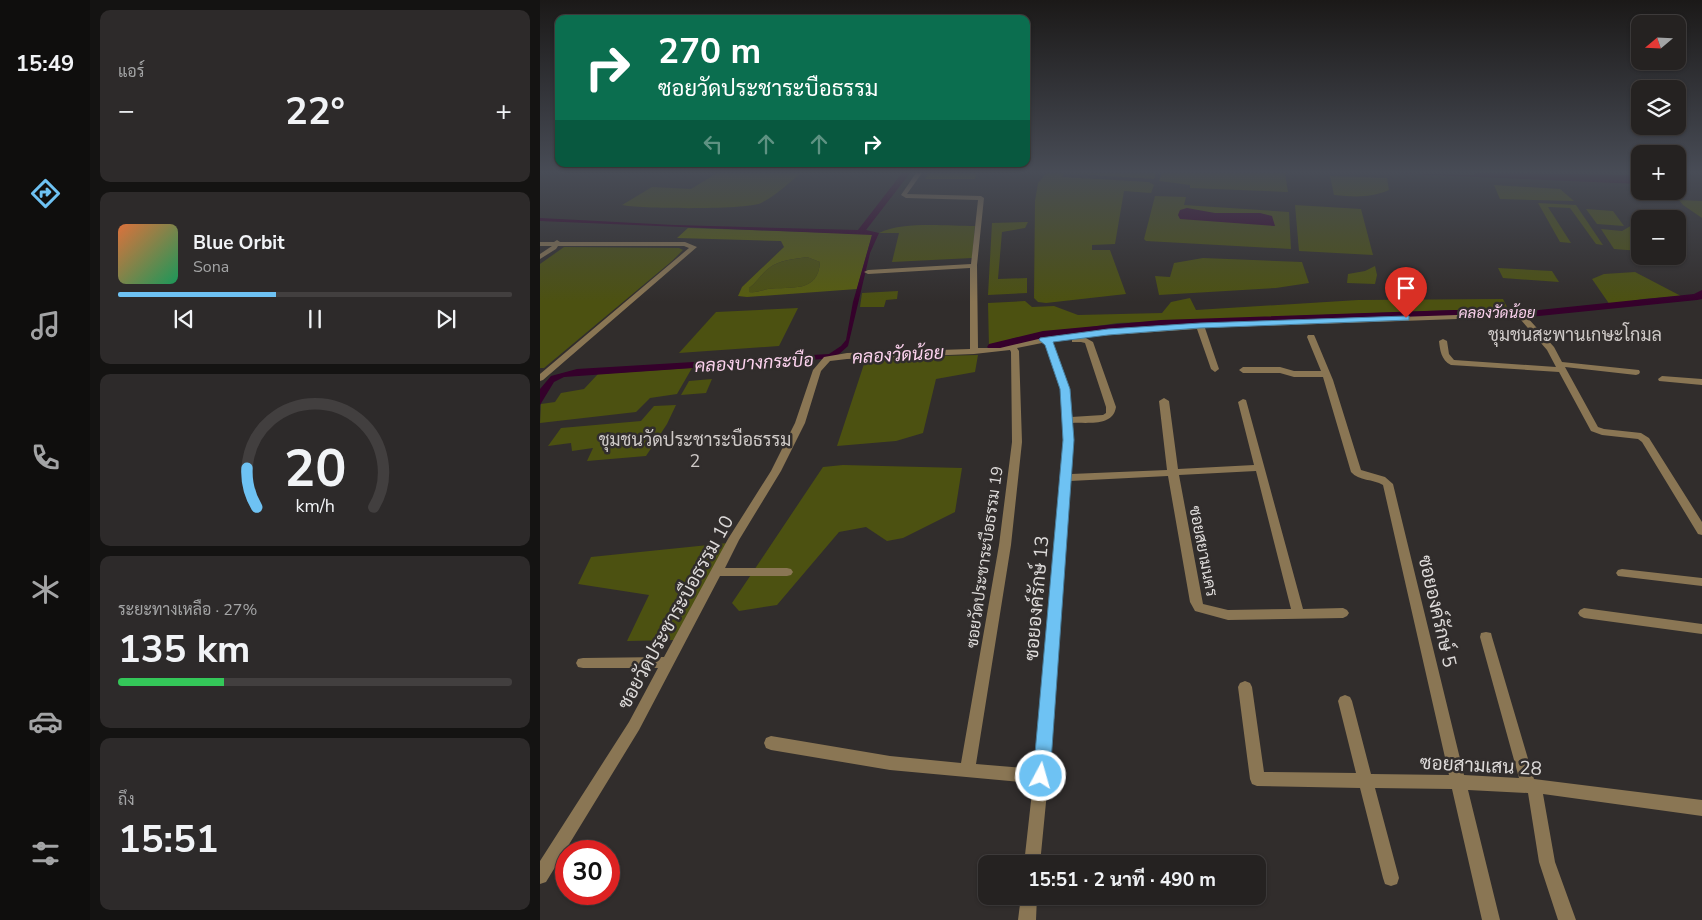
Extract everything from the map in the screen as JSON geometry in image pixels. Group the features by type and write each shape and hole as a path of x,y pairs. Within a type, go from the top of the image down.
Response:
{"street":[{"path":"979,216 974,266 971,352 1012,348 1108,332 1200,326 1485,316 1523,318 1552,349 1594,429 1602,432 1641,436 1646,440 1702,531"},
{"path":"540,240 554,240 558,241 557,244"},
{"path":"540,244 685,244 694,247 542,375"},
{"path":"540,257 557,244"},
{"path":"868,272 974,266"},
{"path":"1200,326 1215,369"},
{"name":"ซอยองค์รักษ์ 5","path":"1311,337 1326,374 1356,472 1362,476 1384,480 1388,484 1491,920"},
{"path":"1046,342 1087,340 1111,407 1110,414 1105,418 1068,420"},
{"path":"1443,340 1445,354 1451,362 1636,372"},
{"name":"ซอยองค์รักษ์ 13","path":"1033,855 1067,478 1068,420 1065,389 1046,342"},
{"name":"ซอยวัดประชาระบือธรรม 19","path":"967,770 1005,545 1017,442 1016,368 1015,351 1012,348"},
{"name":"ซอยวัดประชาระบือธรรม 10","path":"540,876 634,726 716,572 791,443 800,423 817,370 827,359 848,356 971,352"},
{"path":"1243,370 1280,370 1294,374 1326,374"},
{"path":"1662,379 1702,382"},
{"name":"ซอยสยามนคร","path":"1164,401 1173,473 1196,602 1200,608 1228,615 1343,613"},
{"path":"1243,402 1298,614"},
{"path":"1067,478 1260,468"},
{"path":"716,572 787,572"},
{"path":"1622,573 1702,582"},
{"path":"1584,613 1702,629"},
{"path":"1486,637 1531,786 1547,862 1567,920"},
{"path":"583,662 668,662"},
{"name":"ซอยสามเสน 28","path":"1245,687 1257,779 1459,782 1531,786 1702,808"},
{"path":"1345,701 1391,878"},
{"path":"771,743 890,763 1041,776"},
{"path":"1027,920 1028,905"}],"green space":[{"path":"1035,216 1120,216 1115,244 1092,245 1092,250 1110,250 1126,294 1046,303 1038,302 1034,298"},
{"path":"1150,216 1289,216 1291,249 1146,241 1144,239"},
{"path":"1296,216 1363,216 1373,255 1299,251"},
{"path":"1545,216 1554,216 1571,243 1560,242"},
{"path":"1576,216 1583,216 1603,245 1596,244"},
{"path":"1591,216 1617,216 1624,226 1597,224"},
{"path":"1028,222 1025,228 1002,232 998,279 1027,278 1027,293 988,295 992,223"},
{"path":"913,226 975,226 972,258 892,262 899,233 879,233 889,229"},
{"path":"1631,226 1631,250 1614,249 1601,229 1622,231"},
{"path":"688,228 872,235 857,289 747,297 738,296 742,287 784,247 781,241 677,238","holes":["807,257 820,262 818,272 808,284 794,288 749,292 749,288 769,268 777,263"]},
{"path":"564,247 679,248 683,250 544,368 540,368 540,264"},
{"path":"807,257 820,262 818,272 808,284 794,288 748,292 749,288 773,265 787,260"},
{"path":"1203,258 1302,262 1309,283 1276,288 1159,295 1155,276 1170,277 1174,263"},
{"path":"1375,266 1377,275 1375,284 1347,283 1348,274 1365,271"},
{"path":"1498,268 1552,271 1559,282 1503,278"},
{"path":"1635,272 1681,296 1643,299 1610,305 1592,279 1604,274"},
{"path":"898,291 897,299 886,300 884,307 860,307 862,293"},
{"path":"1190,298 1196,310 1358,300 1503,299 1509,311 1453,310 1118,323 1014,338 989,347 988,303 1025,301 1032,307 1054,306 1078,315 1162,313 1171,302"},
{"path":"798,308 779,346 679,353 716,312"},
{"path":"978,355 975,372 936,379 923,433 896,441 837,446 866,358"},
{"path":"692,368 677,394 650,398 636,412 540,423 541,404 555,402 561,393 584,389 598,374"},
{"path":"712,379 706,393 681,395 689,381"},
{"path":"676,405 667,424 646,456 587,461 593,448 572,451 571,443 548,446 561,428 641,421 654,406"},
{"path":"843,465 962,468 955,512 903,538 887,541 866,527 839,532 777,605 739,611 732,603 823,467"},
{"path":"728,543 677,640 627,641 649,595 578,584 591,557"}],"water":[{"name":"คลองบางกระบือ","path":"869,216 877,216 866,230 879,233 870,253 848,346 837,356 823,359 564,377 554,382 540,405 540,389 551,376 577,369 829,354 846,340 853,302 872,235 540,221 540,218 674,225 858,230"},
{"path":"1178,216 1272,216 1275,226 1180,219"}],"waterway":[{"name":"คลองวัดน้อย","path":"993,347 1043,335 1161,324 1454,313 1529,314 1697,297 1702,293"}],"district":[{"name":"ชุมชนสะพานเกษะโกมล","path":"1575,335"},
{"name":"ชุมชนวัดประชาระบือธรรม 2","path":"695,450"}],"route":[{"path":"1041,776 1067,478 1068,440 1065,389 1049,343 1044,340 1108,332 1200,326 1406,318"}]}
